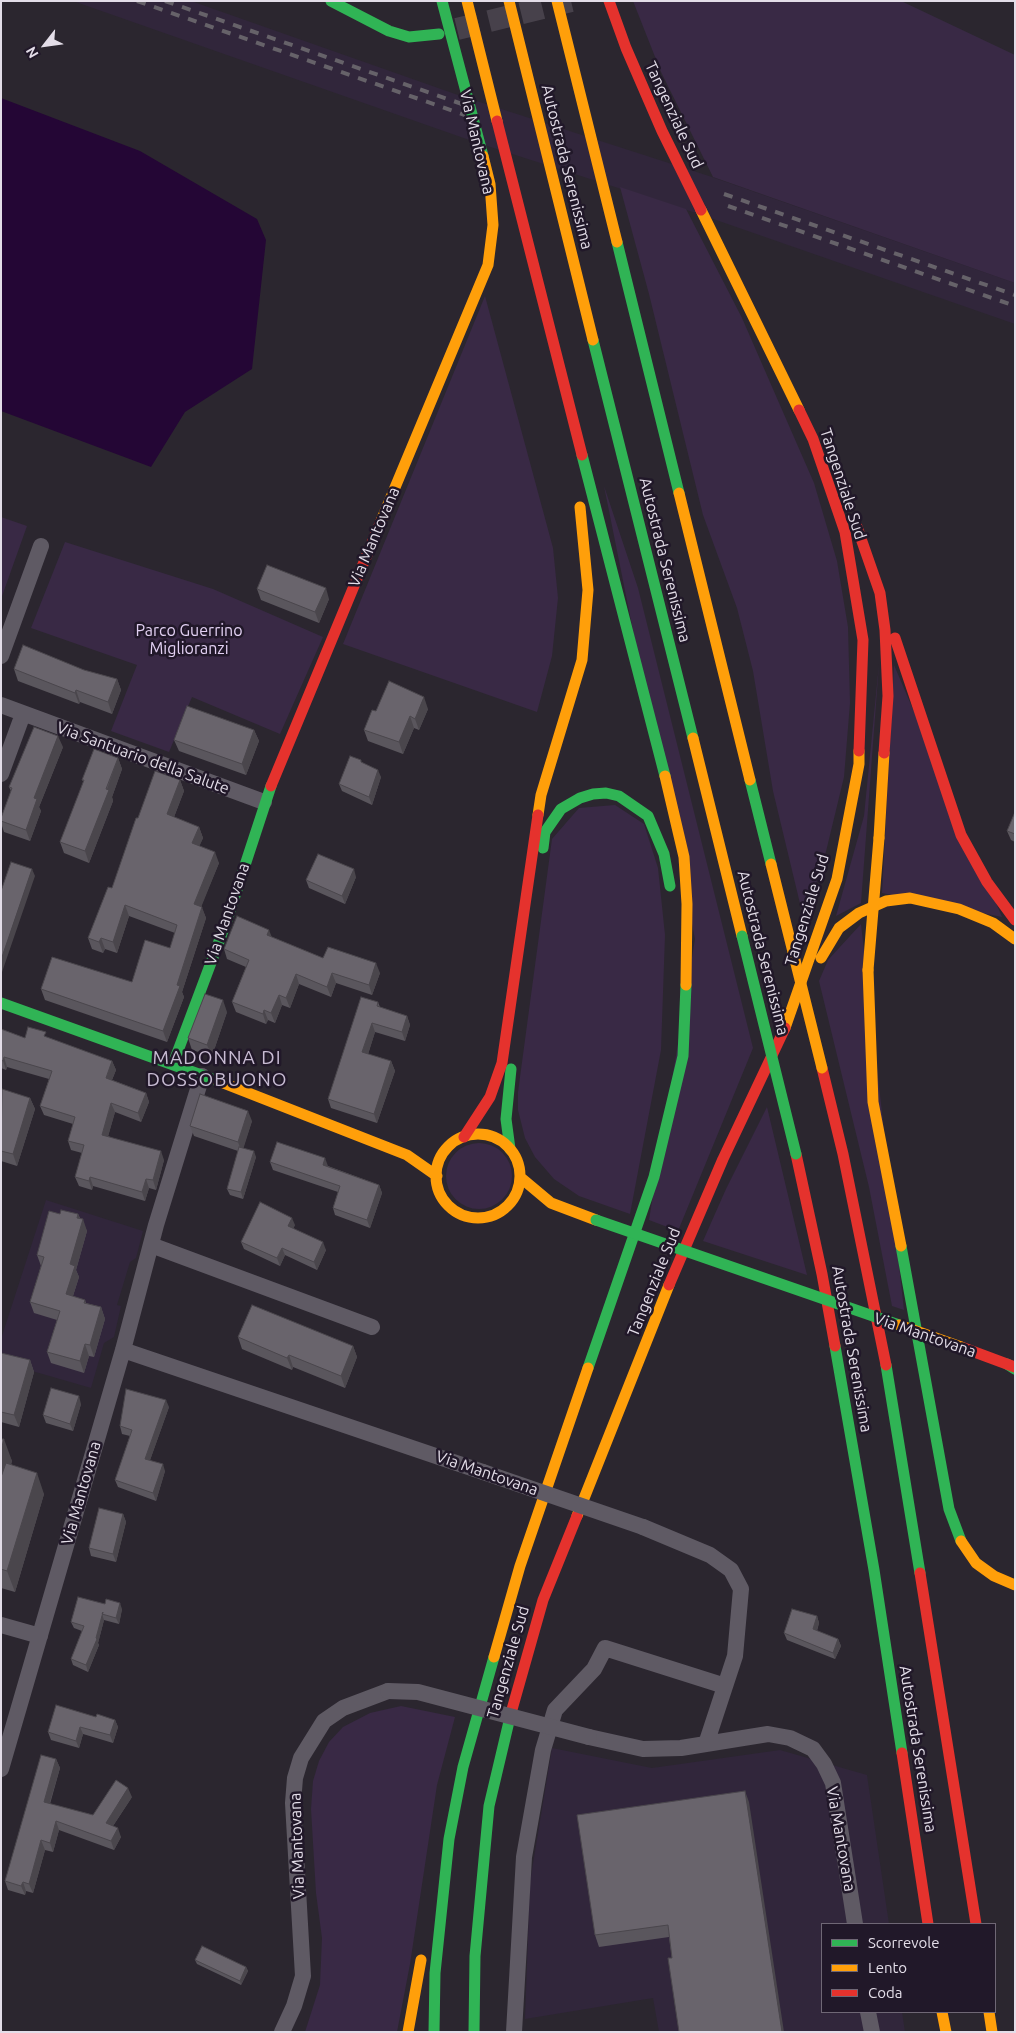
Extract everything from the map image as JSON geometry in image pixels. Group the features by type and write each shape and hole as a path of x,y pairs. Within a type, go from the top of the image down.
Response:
{"main road":[{"path":"331,1 389,31 409,37 439,34"},
{"name":"Via Mantovana","path":"172,1064 227,920 264,802 488,265 493,225 490,184 442,1"},
{"name":"Tangenziale Sud","path":"434,2032 435,1973 449,1839 463,1767 520,1566 654,1177 683,1056 686,976 687,904 682,847 468,1"},
{"name":"Autostrada Serenissima","path":"509,1 796,1154 822,1274 873,1561 928,1923"},
{"name":"Autostrada Serenissima","path":"557,1 843,1154 883,1346 976,1923"},
{"name":"Tangenziale Sud","path":"474,2032 475,1956 489,1806 520,1675 543,1600 674,1274 723,1159 791,1014 837,880 859,764 862,640 845,532 813,439 662,131 626,48 609,1"},
{"path":"555,348 576,480"},
{"path":"813,439 839,481"},
{"path":"464,1137 490,1098 502,1063 541,795 582,660 588,590 579,499"},
{"path":"854,518 940,776 962,835 986,882 1015,920"},
{"path":"880,593 888,696 880,838 868,970 873,1102 949,1509 962,1543 976,1563 994,1576 1015,1585"},
{"name":"Via Mantovana","path":"551,1204 534,1192 520,1177 516,1158 510,1149 506,1119 512,1063 546,832 561,809 580,798 599,794 618,796 633,804 648,816 656,831 664,854 686,976"},
{"path":"791,1014 826,948 839,928 859,913 886,901 910,898 960,909 993,923 1015,939"},
{"path":"1,1003 172,1064 407,1155 437,1176 442,1157 447,1148 464,1137 473,1134 489,1136 503,1142 510,1149"},
{"path":"407,1155 442,1157"},
{"name":"Via Mantovana","path":"437,1176 440,1190 447,1204 464,1215 483,1218 502,1211 509,1204 527,1202 551,1204 961,1347 1012,1367"},
{"path":"509,1204 519,1187 520,1177"},
{"path":"440,1828 463,1767"},
{"path":"479,1902 486,2013"},
{"path":"408,2032 423,1948"},
{"path":"942,2013 946,2032"},
{"path":"989,2013 992,2032"}],"street":[{"path":"1,656 41,546"},
{"name":"Via Santuario della Salute","path":"1,705 264,802"},
{"path":"1,774 23,714"},
{"name":"Via Mantovana","path":"1,1769 6,1738 40,1636 123,1350 151,1245 202,1076"},
{"path":"151,1245 372,1327"},
{"name":"Via Mantovana","path":"123,1350 643,1527 710,1555 732,1570 740,1589 740,1610 735,1656 706,1744"},
{"path":"1,1626 40,1636"},
{"path":"514,2032 524,1857 543,1750 555,1710 594,1669 605,1648 725,1686"},
{"name":"Via Mantovana","path":"282,2032 294,2006 303,1976 293,1803 295,1778 301,1758 324,1721 343,1708 388,1691 418,1692 642,1749 681,1748 768,1734 790,1738 812,1748 824,1764 833,1783 855,1923"},
{"path":"868,2013 872,2032"}],"shaded area":[{"path":"73,1 191,1 458,95 709,176 1015,283 1015,324 696,213 475,142"},
{"path":"1,98 140,151 257,219 266,240 252,369 185,412 151,467 1,411"},
{"path":"46,1200 143,1231 136,1258 130,1262 117,1305 121,1306 114,1337 104,1343 91,1388 1,1362 1,1339"},
{"path":"552,1748 652,1768 780,1750 867,1775 889,1923 821,1923 821,2013 902,2013 905,2032 659,2032 653,1998 525,2019 530,1882"}],"green space":[{"path":"633,1 901,1 1015,55 1015,283 713,177 661,72"},
{"path":"620,187 686,209 742,318 814,483 837,561 848,627 850,703 844,777 822,868 803,916 773,791 753,671 737,608 703,515 649,294"},
{"path":"485,296 553,548 558,598 552,656 537,712 343,644"},
{"path":"604,486 638,588 753,1048 678,1231 649,1220 695,939"},
{"path":"1,517 27,526 1,599"},
{"name":"Parco Guerrino Miglioranzi","path":"65,542 213,589 323,637 280,734 192,697 169,752 111,731 137,665 31,628"},
{"path":"879,664 861,903 836,916 864,816"},
{"path":"894,665 1002,917 882,893"},
{"path":"615,805 644,824 658,868 665,935 661,1050 630,1214 579,1196 554,1179 535,1157 525,1138 518,1110 518,1092 552,839 579,808"},
{"path":"861,924 904,1310 892,1306 869,1187 819,981 828,960"},
{"path":"767,1107 807,1275 703,1241 726,1189"},
{"path":"473,1143 485,1143 503,1152 510,1163 512,1176 510,1189 503,1200 492,1207 473,1209 460,1204 451,1195 446,1182 446,1170 451,1157 460,1148"},
{"path":"401,1706 455,1717 437,1785 410,1964 397,2032 305,2032 320,1985 322,1938 316,1893 311,1809 313,1781 319,1761 329,1742 343,1727 370,1713"}],"building":[{"path":"267,565 326,588 315,612 257,589"},
{"path":"23,645 84,670 117,679 108,702 76,690 75,693 14,669"},
{"path":"389,681 424,697 415,719 410,716 399,742 364,730 372,710 376,711"},
{"path":"187,706 254,730 242,764 174,740"},
{"path":"34,727 58,736 34,798 37,799 26,830 1,821 1,818 12,788 9,787"},
{"path":"94,749 118,758 106,789 109,790 85,851 60,842"},
{"path":"350,756 378,770 369,797 339,784"},
{"path":"155,771 180,780 167,814 199,827 192,843 215,852 194,904 202,907 177,985 180,986 163,1031 41,989 52,957 132,982 145,940 170,948 177,925 125,905 113,942 101,938 99,942 88,938 108,887 112,888 136,818 138,818"},
{"path":"1015,812 1015,834 1007,831"},
{"path":"318,854 354,869 342,896 306,880"},
{"path":"11,862 32,869 1,960 1,891"},
{"path":"237,916 269,930 267,935 323,958 328,947 376,963 369,985 332,973 327,987 296,974 286,998 279,995 271,1013 264,1010 263,1014 232,1002 249,960 224,949"},
{"path":"205,994 223,1000 207,1045 188,1038"},
{"path":"361,997 378,1002 377,1006 407,1016 402,1032 372,1023 362,1052 391,1061 374,1114 328,1099"},
{"path":"28,1027 46,1032 44,1036 112,1061 106,1078 146,1093 138,1113 111,1103 102,1135 161,1151 153,1180 146,1179 142,1192 90,1177 89,1181 75,1177 84,1145 68,1141 75,1117 40,1106 52,1071 4,1057 3,1061 1,1060 1,1029 25,1038"},
{"path":"2,1089 30,1098 13,1154 1,1151"},
{"path":"200,1094 248,1111 238,1142 190,1126"},
{"path":"277,1142 325,1158 323,1165 379,1185 367,1220 333,1208 340,1186 270,1162"},
{"path":"239,1147 254,1151 241,1192 227,1189"},
{"path":"260,1202 292,1218 288,1226 323,1242 314,1262 282,1248 277,1258 241,1242"},
{"path":"61,1210 78,1214 77,1218 83,1219 70,1264 75,1266 66,1294 85,1300 84,1303 101,1307 90,1345 85,1344 80,1361 47,1352 60,1311 30,1302 44,1257 37,1255 49,1211 60,1214"},
{"path":"252,1305 353,1346 341,1376 289,1355 287,1358 238,1337"},
{"path":"1,1353 30,1360 14,1415 1,1412"},
{"path":"51,1388 79,1396 70,1424 43,1415"},
{"path":"126,1389 166,1400 145,1459 163,1464 153,1493 115,1480 132,1430 120,1426"},
{"path":"1,1439 4,1439 1,1450"},
{"path":"6,1463 37,1473 7,1571 1,1569 1,1477"},
{"path":"99,1508 123,1514 113,1554 89,1548"},
{"path":"78,1597 105,1604 106,1599 120,1603 116,1618 102,1614 97,1639 86,1665 71,1659 84,1626 71,1622"},
{"path":"792,1609 817,1616 813,1629 838,1639 833,1653 784,1633"},
{"path":"56,1705 96,1717 97,1714 115,1720 110,1735 80,1727 76,1741 48,1732"},
{"path":"41,1755 56,1759 44,1802 93,1815 116,1780 128,1788 106,1823 118,1828 111,1841 56,1821 50,1843 41,1840 29,1884 23,1882 21,1886 5,1881"},
{"path":"745,1791 782,2032 679,2032 668,1958 672,1958 668,1925 595,1935 577,1815"},
{"path":"202,1946 246,1967 240,1981 195,1960"}],"tunnel":[{"path":"457,29 571,1"}],"railway":[{"path":"137,1 465,115"},
{"path":"165,1 462,104"},
{"path":"724,194 1015,295"},
{"path":"728,206 1015,306"}],"traffic: fast":[{"path":"331,1 389,31 409,37 439,34"},
{"path":"442,1 483,156"},
{"path":"617,242 679,493"},
{"path":"593,340 693,738"},
{"path":"582,455 665,776"},
{"path":"750,780 771,864"},
{"path":"173,1064 227,920 271,786"},
{"path":"543,848 545,832 561,809 580,798 593,794 606,793 619,796 648,816 664,854 670,886"},
{"path":"742,936 796,1154"},
{"path":"588,1368 654,1177 683,1056 686,985"},
{"path":"1,1003 218,1081"},
{"path":"510,1149 506,1119 511,1069"},
{"path":"596,1220 899,1325"},
{"path":"901,1246 949,1509 961,1541"},
{"path":"835,1346 874,1570 902,1753"},
{"path":"1007,1364 1015,1369"},
{"path":"886,1365 920,1573"},
{"path":"434,2032 435,1973 449,1839 463,1767 494,1657"},
{"path":"474,2032 475,1956 489,1806 511,1713"}],"traffic: slow":[{"path":"467,1 497,121"},
{"path":"509,1 593,340"},
{"path":"557,1 617,242"},
{"path":"381,521 488,265 493,225 490,184 483,156"},
{"path":"701,210 799,410"},
{"path":"679,493 750,780"},
{"path":"538,815 541,795 582,660 588,590 580,507"},
{"path":"693,738 742,936"},
{"path":"785,1028 837,879 859,764 859,751"},
{"path":"879,838 884,753"},
{"path":"665,776 684,857 687,904 686,985"},
{"path":"868,970 879,838"},
{"path":"771,864 822,1068"},
{"path":"821,958 839,928 859,913 886,901 910,898 959,909 993,923 1015,939"},
{"path":"868,970 873,1102 901,1246"},
{"path":"218,1081 407,1155 437,1176"},
{"path":"478,1134 501,1141 513,1153 520,1176 513,1199 501,1211 478,1218 455,1211 443,1199 436,1176 443,1153 455,1141 478,1134"},
{"path":"520,1177 551,1203 596,1220"},
{"path":"577,1516 669,1285"},
{"path":"899,1325 961,1347"},
{"path":"494,1657 520,1566 588,1368"},
{"path":"961,1541 976,1563 994,1576 1015,1585"},
{"path":"408,2032 421,1960"},
{"path":"942,2013 946,2032"},
{"path":"989,2013 992,2032"}],"traffic: jam":[{"path":"609,1 626,48 662,131 701,210"},
{"path":"497,121 582,455"},
{"path":"799,410 813,439 845,532 863,640 859,751"},
{"path":"271,786 381,521"},
{"path":"857,527 880,593 885,630 888,696 884,753"},
{"path":"895,638 961,835 987,882 1015,920"},
{"path":"464,1137 490,1097 502,1063 538,815"},
{"path":"669,1285 723,1159 785,1028"},
{"path":"822,1068 843,1154 886,1365"},
{"path":"796,1154 822,1274 835,1346"},
{"path":"961,1347 1015,1367"},
{"path":"511,1713 543,1600 577,1516"},
{"path":"920,1573 976,1923"},
{"path":"902,1753 928,1923"}],"district":[{"name":"MADONNA DI DOSSOBUONO","path":"217,1069"}]}
